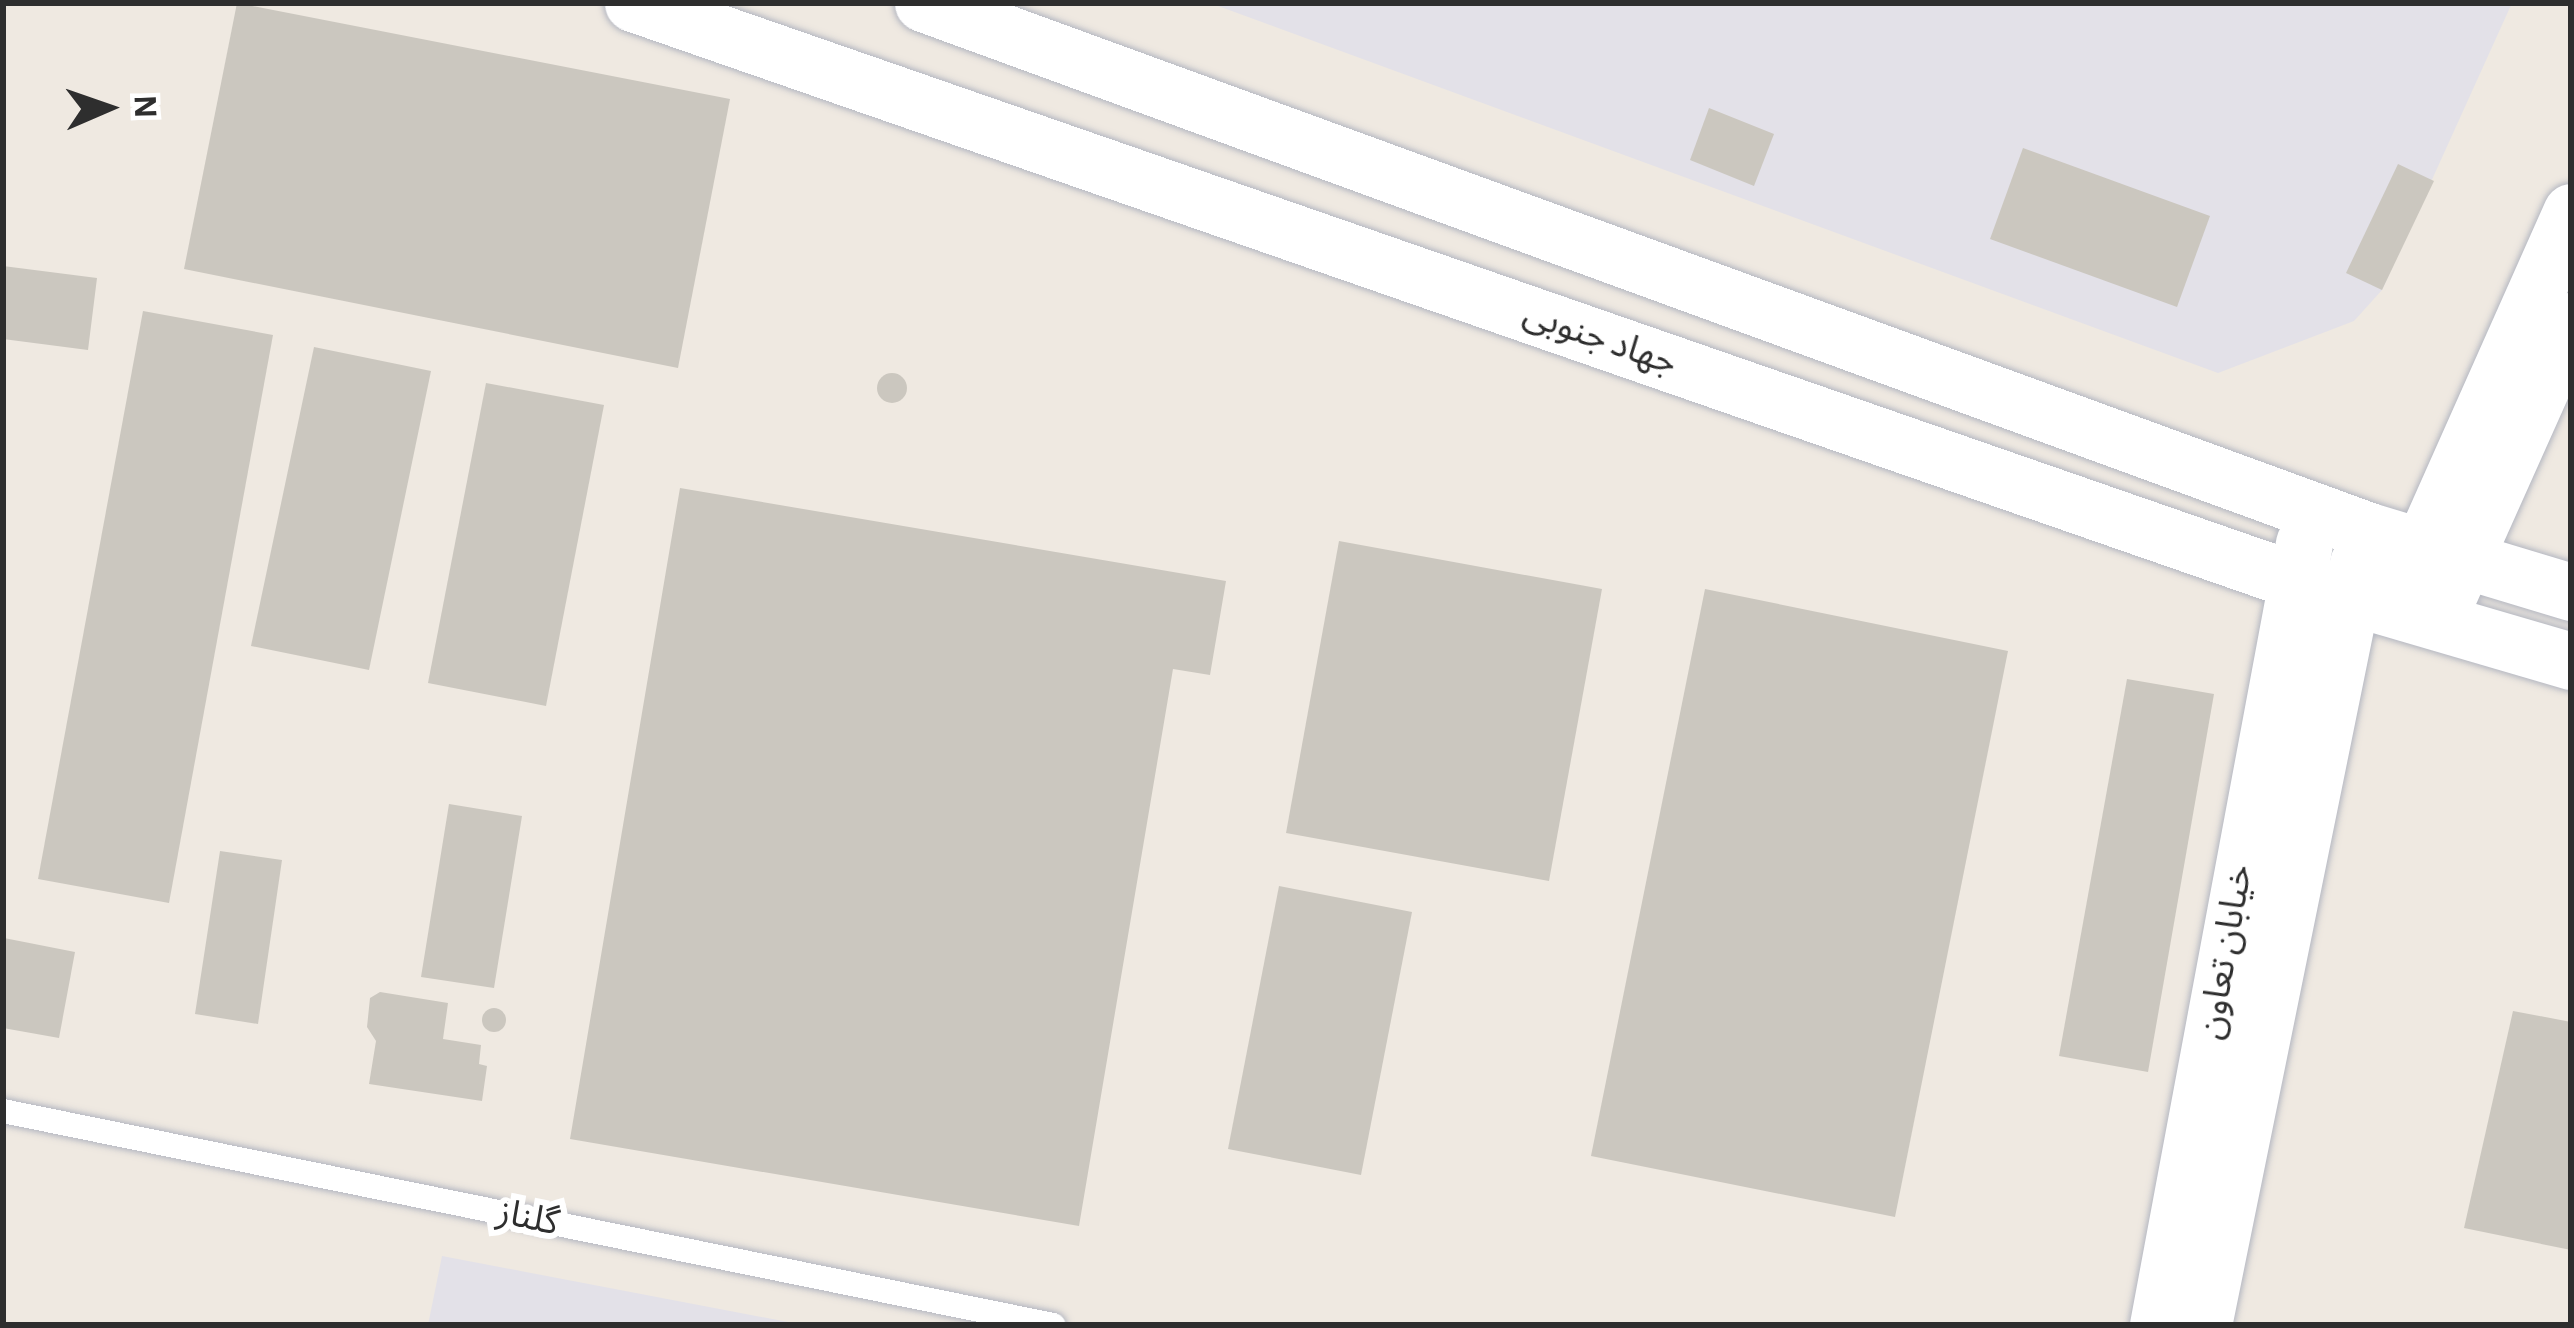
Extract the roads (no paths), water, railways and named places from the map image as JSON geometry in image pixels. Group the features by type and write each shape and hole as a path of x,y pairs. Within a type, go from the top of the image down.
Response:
{"street":[{"name":"جهاد جنوبی","path":"633,3 2294,580 2571,662"},
{"path":"923,3 2314,511 2571,592"},
{"path":"2417,546 2571,212"},
{"path":"2417,546 2571,321"},
{"name":"خیابان تعاون","path":"2158,1325 2294,580 2314,511"},
{"name":"خیابان تعاون","path":"2203,1325 2394,611 2417,546"}],"lane":[{"name":"گلناز","path":"3,1111 1053,1325"}]}
